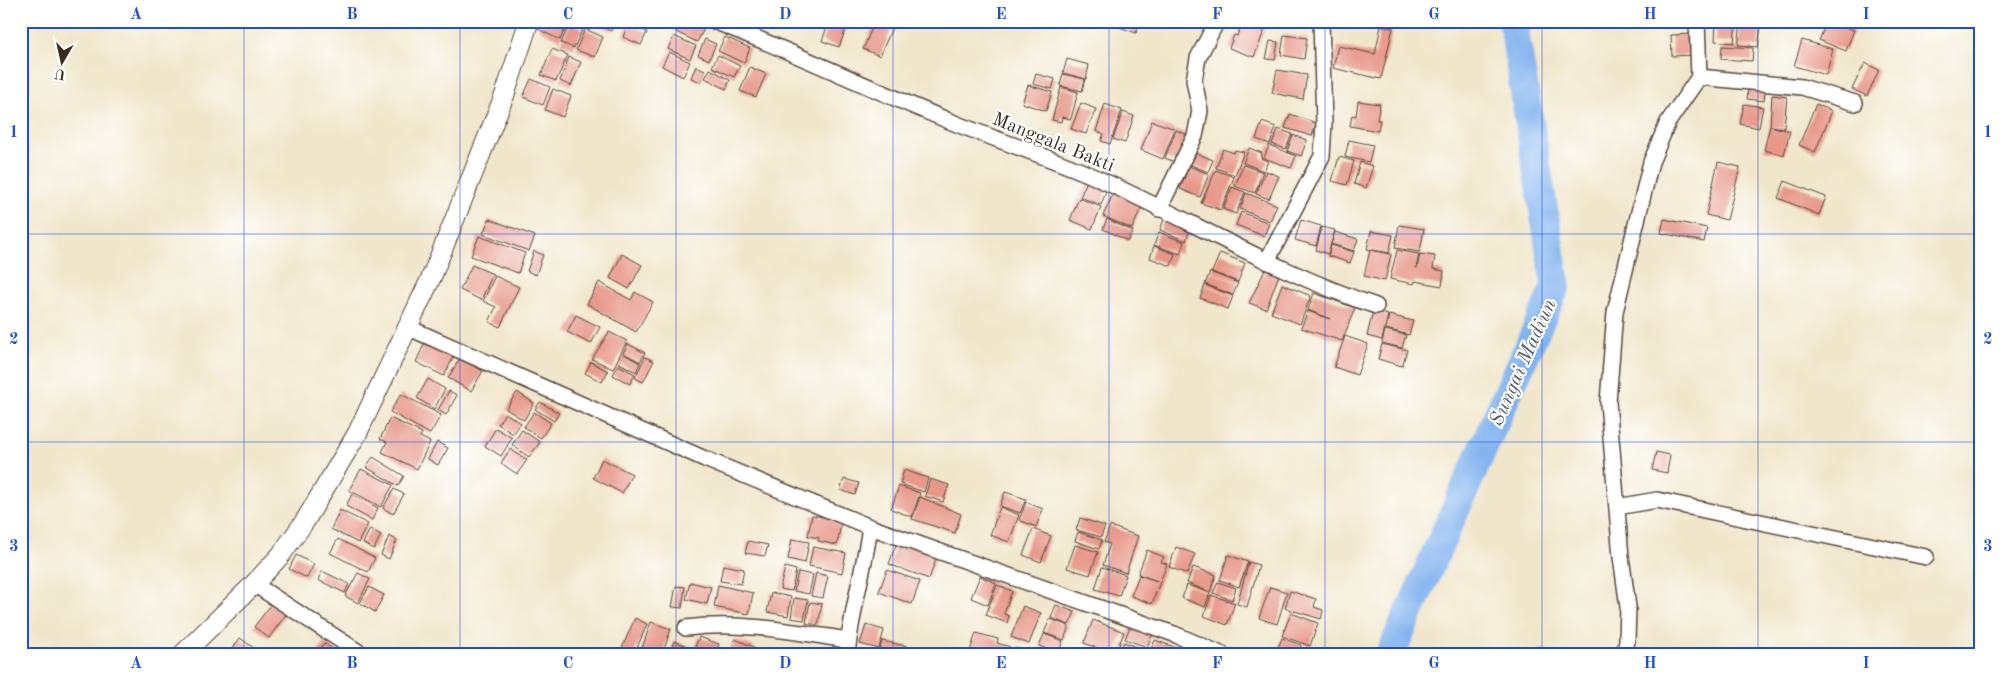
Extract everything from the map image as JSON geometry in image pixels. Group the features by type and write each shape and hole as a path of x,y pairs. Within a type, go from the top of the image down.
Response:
{"street":[{"path":"182,655 280,556 305,521 357,434 431,278 502,104 530,21"},
{"name":"Manggala Bakti","path":"714,21 957,124 1087,174 1334,292 1376,306"},
{"path":"1159,209 1196,136 1200,111 1194,80 1198,58 1217,21"},
{"path":"1267,261 1322,156 1324,123 1321,21"},
{"path":"1624,655 1627,641 1628,607 1608,402 1614,312 1651,162 1668,122 1699,77 1698,21"},
{"path":"1699,77 1802,87 1855,104"},
{"path":"407,327 705,459 870,527 1164,631 1223,655"},
{"path":"1617,507 1656,500 1926,557"},
{"path":"686,628 709,625 773,629 848,647 870,527"},
{"path":"254,584 363,655"}],"building":[{"path":"542,21 569,21 560,40 538,29"},
{"path":"589,21 616,21 611,31"},
{"path":"682,21 688,21 704,29 697,42 676,32"},
{"path":"829,21 849,21 839,47 822,41"},
{"path":"875,21 895,21 880,56 863,49"},
{"path":"1116,21 1140,21 1136,33 1114,25"},
{"path":"1243,21 1268,21 1254,57 1229,48 1234,35 1237,36"},
{"path":"1716,21 1736,21 1734,43 1715,41"},
{"path":"1827,21 1854,30 1846,51 1819,40"},
{"path":"570,23 583,28 574,48 561,43"},
{"path":"1741,23 1761,26 1758,47 1738,45"},
{"path":"628,24 647,32 641,45 623,37"},
{"path":"1381,26 1393,28 1381,79 1333,68 1338,46 1375,54"},
{"path":"585,29 603,37 595,57 576,50"},
{"path":"1695,34 1695,55 1672,56 1671,35"},
{"path":"1284,35 1307,38 1304,59 1281,55"},
{"path":"674,36 696,46 690,59 668,49"},
{"path":"725,37 750,48 744,63 718,51"},
{"path":"705,39 716,44 709,60 698,55"},
{"path":"1802,40 1833,49 1826,75 1794,66"},
{"path":"1270,41 1278,42 1275,60 1266,59"},
{"path":"1722,46 1753,48 1752,61 1721,59"},
{"path":"552,49 568,55 556,81 541,75"},
{"path":"669,52 690,62 683,77 662,66"},
{"path":"718,55 740,66 734,77 712,67"},
{"path":"569,57 581,62 571,86 560,81"},
{"path":"1067,59 1089,65 1086,79 1063,73"},
{"path":"1865,63 1879,70 1867,96 1852,89"},
{"path":"696,66 705,70 701,82 691,78"},
{"path":"750,67 766,74 756,97 740,91"},
{"path":"710,69 730,80 726,89 705,78"},
{"path":"1277,70 1307,75 1303,99 1272,93"},
{"path":"1036,74 1055,79 1052,89 1033,84"},
{"path":"1063,74 1085,79 1082,91 1060,86"},
{"path":"531,79 550,87 543,105 523,97"},
{"path":"1749,82 1766,84 1764,101 1747,99"},
{"path":"1028,85 1052,92 1046,111 1022,103"},
{"path":"1061,87 1078,92 1071,119 1062,117 1061,122 1052,120"},
{"path":"553,89 571,96 563,117 545,110"},
{"path":"1772,95 1787,97 1784,128 1770,126"},
{"path":"1358,101 1380,104 1377,120 1380,120 1378,131 1350,126 1352,115 1356,116"},
{"path":"1081,103 1096,109 1086,134 1071,129"},
{"path":"1105,104 1122,110 1110,144 1101,141 1104,134 1096,131"},
{"path":"1744,104 1763,107 1759,128 1740,124"},
{"path":"1816,104 1832,111 1815,152 1799,145"},
{"path":"1123,112 1134,116 1125,143 1113,139"},
{"path":"1290,114 1316,123 1312,136 1285,128"},
{"path":"1152,121 1175,129 1163,159 1141,150"},
{"path":"1262,122 1276,127 1270,144 1256,139"},
{"path":"1770,126 1790,131 1784,155 1764,150"},
{"path":"1278,129 1292,134 1286,149 1272,144"},
{"path":"1176,130 1190,136 1179,164 1165,158"},
{"path":"1293,135 1307,140 1301,156 1287,151"},
{"path":"1349,140 1373,145 1369,162 1345,157"},
{"path":"1269,145 1296,156 1291,168 1264,158"},
{"path":"1249,148 1262,153 1261,158 1268,161 1264,171 1243,163"},
{"path":"1223,149 1234,153 1235,150 1244,152 1235,175 1216,168"},
{"path":"1196,153 1213,160 1208,172 1191,165"},
{"path":"1339,157 1354,161 1347,185 1332,181"},
{"path":"1360,162 1373,166 1366,188 1354,184"},
{"path":"1718,162 1740,167 1727,220 1706,215"},
{"path":"1243,165 1263,172 1255,193 1235,186"},
{"path":"1189,166 1209,174 1200,197 1180,189"},
{"path":"1216,170 1234,177 1221,210 1201,203"},
{"path":"1266,171 1279,176 1269,199 1256,194"},
{"path":"1087,181 1107,189 1101,205 1080,197"},
{"path":"1785,181 1826,197 1819,215 1778,198"},
{"path":"1232,187 1245,192 1236,214 1223,209"},
{"path":"1114,192 1143,204 1132,229 1103,216"},
{"path":"1246,193 1277,205 1270,221 1240,209"},
{"path":"1079,198 1101,207 1092,229 1070,220"},
{"path":"1241,212 1269,223 1264,236 1236,225"},
{"path":"489,219 535,236 529,251 483,234"},
{"path":"1107,219 1133,231 1128,241 1103,229"},
{"path":"1164,219 1190,229 1186,241 1160,230"},
{"path":"1664,219 1707,228 1704,242 1661,233"},
{"path":"1301,220 1321,226 1316,246 1295,240"},
{"path":"1399,225 1424,229 1420,252 1395,248"},
{"path":"1322,227 1335,230 1328,254 1316,250"},
{"path":"1371,231 1393,235 1389,253 1367,249"},
{"path":"1159,232 1184,242 1180,254 1154,245"},
{"path":"1335,232 1358,239 1354,251 1331,244"},
{"path":"479,236 525,253 518,273 471,256"},
{"path":"1331,245 1354,252 1350,263 1328,256"},
{"path":"1154,246 1175,254 1171,266 1150,258"},
{"path":"1370,250 1391,254 1385,281 1364,276"},
{"path":"1397,250 1419,254 1416,268 1420,254 1435,256 1433,269 1444,271 1442,286 1415,281 1414,284 1390,279"},
{"path":"534,251 543,255 536,275 527,271"},
{"path":"1220,253 1245,263 1238,282 1212,272"},
{"path":"622,254 642,265 629,289 610,278"},
{"path":"472,265 493,274 481,300 460,290"},
{"path":"1265,270 1279,275 1266,309 1249,303"},
{"path":"1210,272 1238,283 1233,295 1205,284"},
{"path":"495,276 519,287 500,327 489,322 496,307 483,301"},
{"path":"599,282 631,300 635,292 653,302 636,332 587,304"},
{"path":"1282,284 1311,296 1300,324 1271,313"},
{"path":"1205,285 1233,296 1228,309 1200,298"},
{"path":"1314,293 1355,308 1342,341 1301,328 1308,311 1330,319 1308,310"},
{"path":"1373,311 1388,315 1382,340 1367,336"},
{"path":"576,315 600,327 591,344 567,332"},
{"path":"1389,315 1413,321 1409,335 1386,329"},
{"path":"1385,330 1406,335 1402,348 1382,343"},
{"path":"609,332 627,341 613,369 592,359"},
{"path":"1345,336 1368,344 1357,375 1334,367"},
{"path":"427,338 456,352 444,376 416,362"},
{"path":"628,344 645,353 640,362 623,353"},
{"path":"1382,344 1407,350 1402,366 1378,359"},
{"path":"624,354 640,363 636,372 619,363"},
{"path":"645,357 654,361 643,382 635,378"},
{"path":"460,358 483,371 471,391 448,378"},
{"path":"591,362 608,371 602,382 585,373"},
{"path":"618,365 635,374 630,384 613,375"},
{"path":"428,379 445,389 434,409 417,398"},
{"path":"449,391 457,395 446,415 438,410"},
{"path":"517,392 534,403 524,420 506,409"},
{"path":"401,394 441,415 430,434 390,412"},
{"path":"540,402 559,413 554,421 535,409"},
{"path":"534,412 551,423 541,438 524,427"},
{"path":"505,413 521,423 513,434 498,424"},
{"path":"390,418 422,433 420,437 430,442 417,469 382,452 387,442 380,439"},
{"path":"496,428 512,438 501,456 485,446"},
{"path":"522,430 540,442 529,457 512,445"},
{"path":"437,442 448,448 438,465 428,459"},
{"path":"510,449 527,460 517,474 501,463"},
{"path":"1656,452 1670,455 1667,473 1652,470"},
{"path":"373,457 404,476 398,486 366,467"},
{"path":"602,459 632,474 622,493 593,478"},
{"path":"361,469 393,485 381,507 349,490"},
{"path":"904,470 928,478 924,492 900,484"},
{"path":"844,479 859,483 855,495 840,490"},
{"path":"930,479 949,485 943,502 925,496"},
{"path":"899,486 920,493 912,517 891,509"},
{"path":"394,489 404,494 393,514 383,508"},
{"path":"1005,492 1026,499 1020,513 1000,506"},
{"path":"352,494 378,508 372,520 346,506"},
{"path":"920,497 961,514 955,533 912,519"},
{"path":"1026,502 1043,509 1036,527 1019,520"},
{"path":"1000,507 1019,515 1009,542 990,535"},
{"path":"340,510 368,524 358,543 331,529"},
{"path":"823,514 842,518 837,545 818,541 819,538 808,536 812,515 823,517"},
{"path":"1080,518 1105,526 1101,537 1076,530"},
{"path":"1110,526 1138,536 1126,573 1103,565 1110,544 1104,542"},
{"path":"370,529 381,535 374,549 363,543"},
{"path":"1033,529 1051,536 1041,562 1023,555"},
{"path":"1078,532 1102,540 1099,549 1075,541"},
{"path":"389,536 397,540 389,559 381,555"},
{"path":"338,539 375,558 368,572 330,553"},
{"path":"792,539 809,542 805,563 788,559"},
{"path":"898,539 938,554 929,579 889,564"},
{"path":"748,541 768,545 765,556 745,553"},
{"path":"1075,545 1098,552 1090,575 1067,568"},
{"path":"813,547 846,553 842,573 809,566"},
{"path":"1176,547 1195,554 1187,574 1169,567"},
{"path":"1147,550 1164,557 1161,562 1167,564 1160,582 1138,574"},
{"path":"296,555 314,564 307,578 289,569"},
{"path":"1228,555 1248,562 1239,587 1220,580"},
{"path":"1249,562 1259,565 1247,607 1237,604"},
{"path":"723,565 744,569 741,584 720,581"},
{"path":"785,567 796,570 792,591 780,589"},
{"path":"1102,567 1126,575 1119,596 1095,589"},
{"path":"1193,567 1216,575 1210,592 1187,583"},
{"path":"887,570 920,581 912,604 879,592"},
{"path":"322,571 349,584 345,593 318,580"},
{"path":"798,572 813,575 809,594 794,591"},
{"path":"358,573 370,579 358,603 345,596"},
{"path":"816,573 828,576 823,598 811,596"},
{"path":"1139,575 1160,582 1152,604 1131,596"},
{"path":"980,576 996,583 988,605 971,598"},
{"path":"690,582 711,587 707,604 686,599"},
{"path":"1218,582 1236,588 1232,600 1213,593"},
{"path":"718,585 753,593 749,614 714,607"},
{"path":"997,585 1012,591 1004,614 1009,616 1007,623 986,615"},
{"path":"1187,585 1210,593 1205,607 1182,598"},
{"path":"676,586 685,587 682,608 672,607"},
{"path":"369,587 384,595 375,612 360,603"},
{"path":"1270,587 1287,592 1277,624 1259,618"},
{"path":"1290,591 1316,599 1314,607 1323,610 1321,619 1285,608"},
{"path":"771,593 791,597 788,616 767,612"},
{"path":"1211,595 1235,603 1227,625 1204,616"},
{"path":"794,598 808,600 804,620 791,618"},
{"path":"273,602 287,613 269,638 254,627"},
{"path":"810,602 822,604 818,625 806,623"},
{"path":"1056,605 1075,612 1069,625 1051,618"},
{"path":"1023,606 1041,613 1029,644 1011,637"},
{"path":"1291,613 1318,623 1310,646 1282,636"},
{"path":"635,618 647,624 634,655 619,655"},
{"path":"1050,619 1069,626 1064,640 1044,633"},
{"path":"1093,620 1124,632 1115,655 1084,643"},
{"path":"651,622 671,629 662,655 652,655 641,651"},
{"path":"1131,624 1153,633 1147,647 1125,639"},
{"path":"866,625 884,630 879,649 860,644"},
{"path":"976,633 998,639 997,643 1010,647 1008,655 982,655 970,651"},
{"path":"1044,634 1063,641 1058,654 1039,646"},
{"path":"699,637 719,644 715,655 706,655 694,650"},
{"path":"240,638 258,651 256,655 228,655"},
{"path":"1282,638 1301,645 1298,655 1282,655 1276,652"},
{"path":"735,639 754,647 750,655 728,655"},
{"path":"1155,640 1177,648 1174,655 1149,654"},
{"path":"674,641 692,648 689,655 669,655"},
{"path":"882,641 907,646 905,655 879,651"},
{"path":"1124,642 1145,650 1143,655 1119,655"},
{"path":"324,643 342,655 316,655"},
{"path":"1015,648 1038,653 1037,655 1013,655"},
{"path":"1541,649 1557,655 1538,655"}],"waterway":[{"name":"Sungai Madiun","path":"1390,655 1556,286 1513,21"}]}
